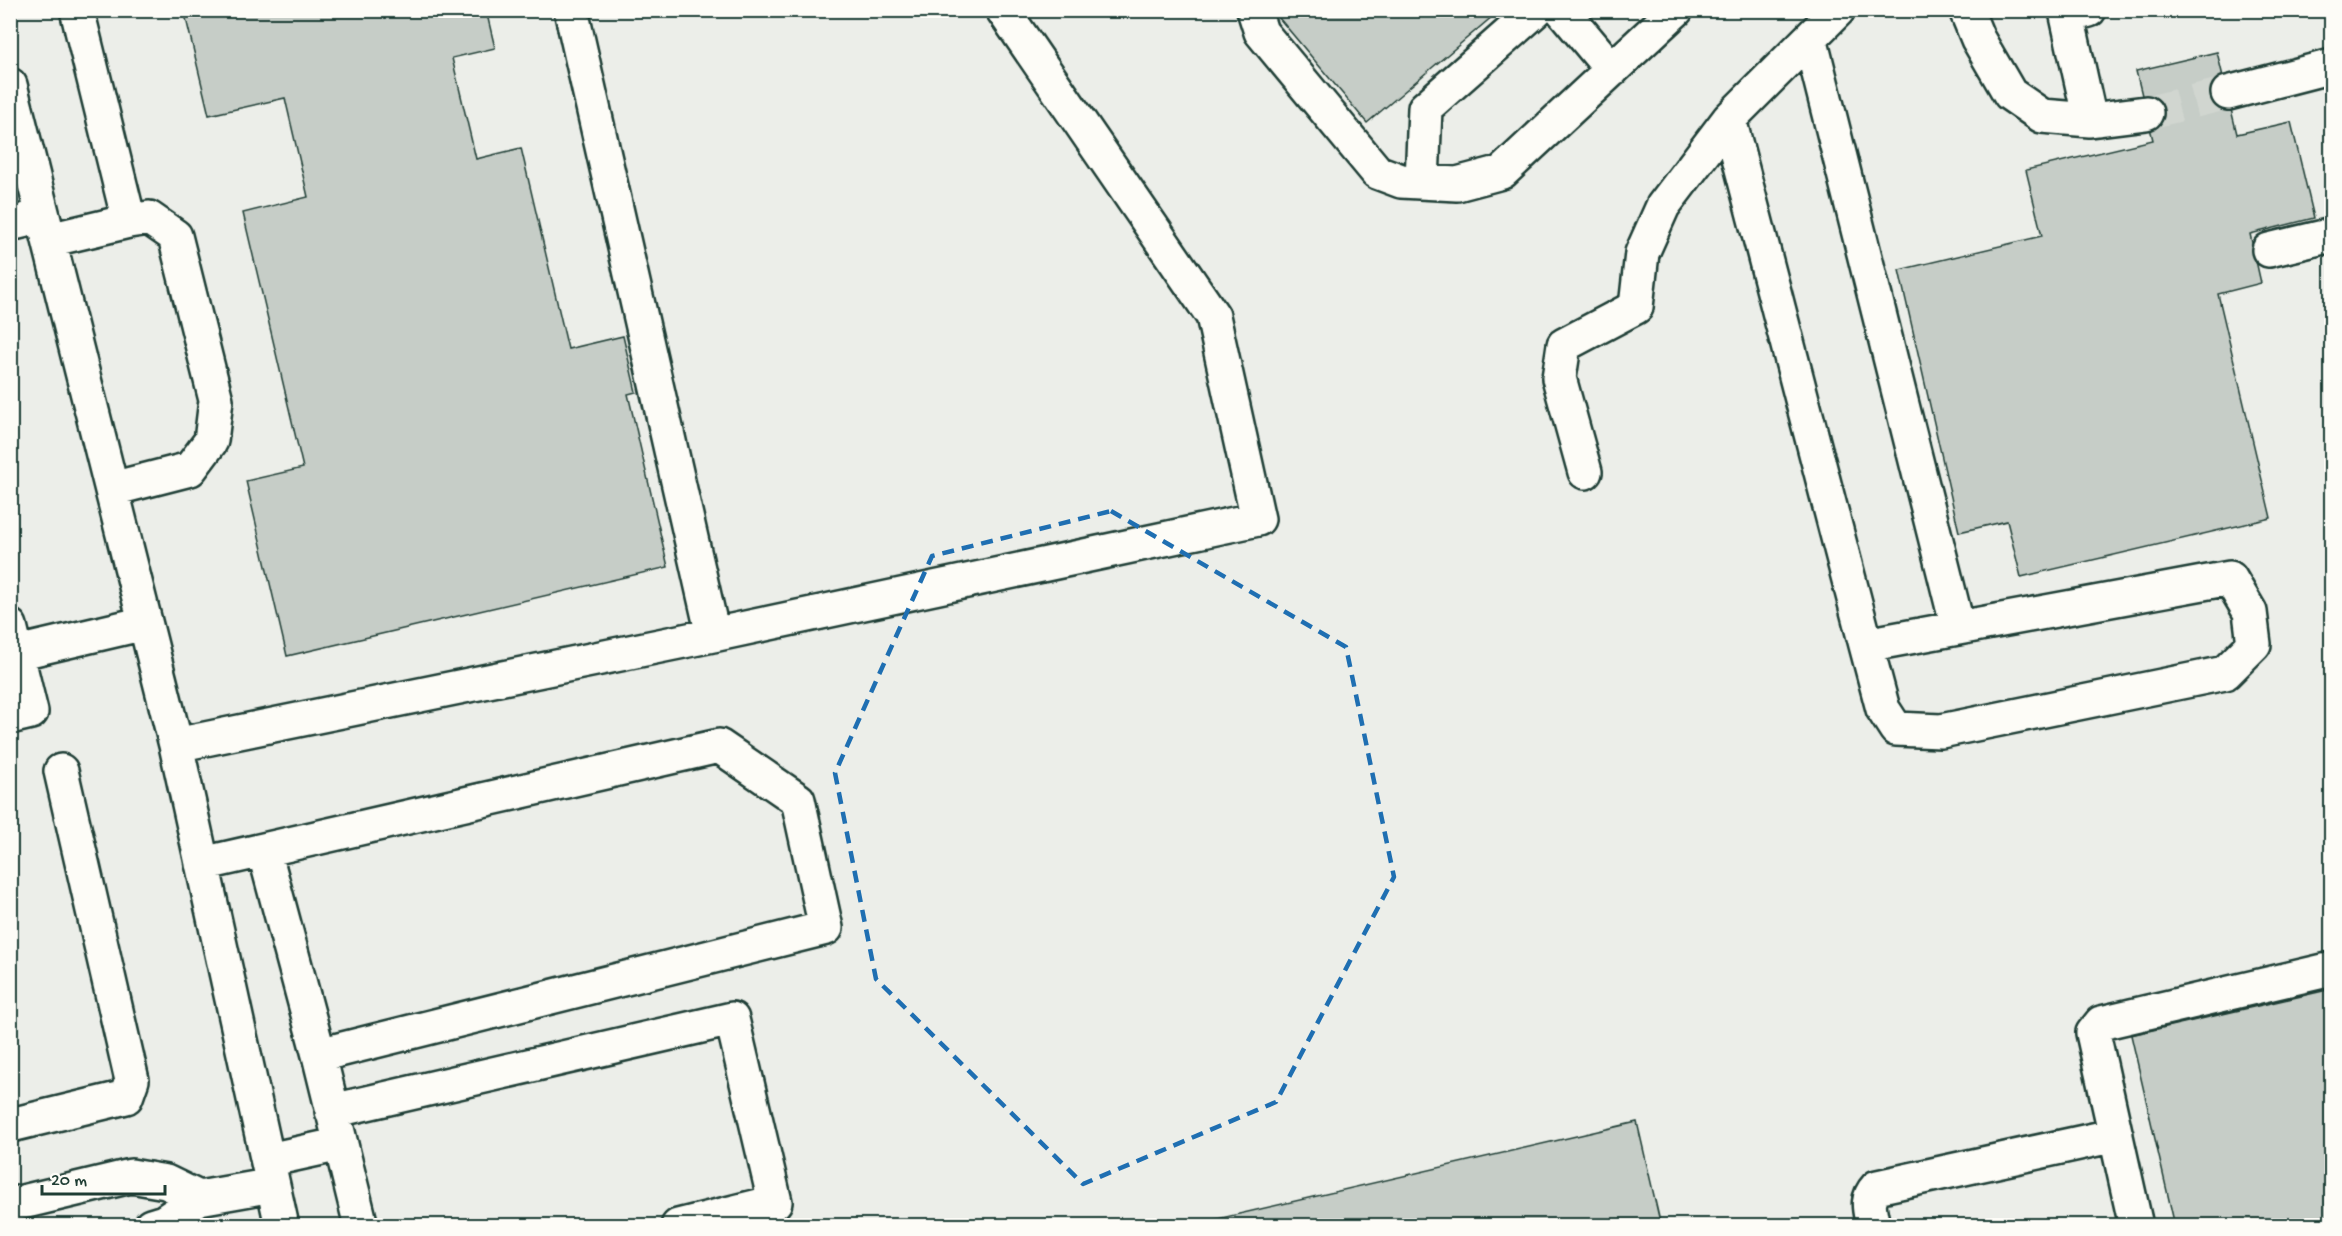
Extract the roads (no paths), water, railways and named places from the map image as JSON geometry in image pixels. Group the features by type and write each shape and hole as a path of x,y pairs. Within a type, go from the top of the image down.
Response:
{"lane":[{"path":"77,10 129,221"},
{"path":"571,10 713,635"},
{"path":"176,745 713,635 1258,519 1213,316 1003,10"},
{"path":"1254,10 1261,32 1377,172 1401,181 1457,184 1502,172 1676,10"},
{"path":"1422,182 1425,108 1536,10"},
{"path":"1562,10 1612,70"},
{"path":"1585,472 1558,378 1563,345 1636,307 1642,253 1663,206 1729,119 1838,10"},
{"path":"1966,10 1978,39 2010,94 2042,116 2090,120 2145,113"},
{"path":"2089,10 2067,16 2090,120"},
{"path":"1810,38 1958,628"},
{"path":"2228,93 2331,66"},
{"path":"10,85 176,745 282,1226"},
{"path":"1729,119 1866,645 1883,709 1896,729 1941,731 2225,673 2253,644 2250,612 2230,578 1866,645"},
{"path":"10,224 46,228 149,218 175,236 216,400 211,441 190,469 112,489"},
{"path":"2269,250 2331,235"},
{"path":"10,717 31,712 14,640 145,623"},
{"path":"202,864 719,746 798,800 826,928 319,1055"},
{"path":"11,1124 126,1096 132,1080 61,771"},
{"path":"264,850 319,1055 361,1226"},
{"path":"2136,1226 2093,1033 2102,1023 2331,969"},
{"path":"332,1111 732,1019 775,1203 678,1226"},
{"path":"1874,1226 1868,1202 1870,1194 1877,1187 2116,1135"},
{"path":"152,1226 201,1212 270,1172 341,1144"},
{"path":"10,1205 131,1176 166,1182 201,1212"}],"tunnel":[{"path":"2146,113 2228,93"}]}
